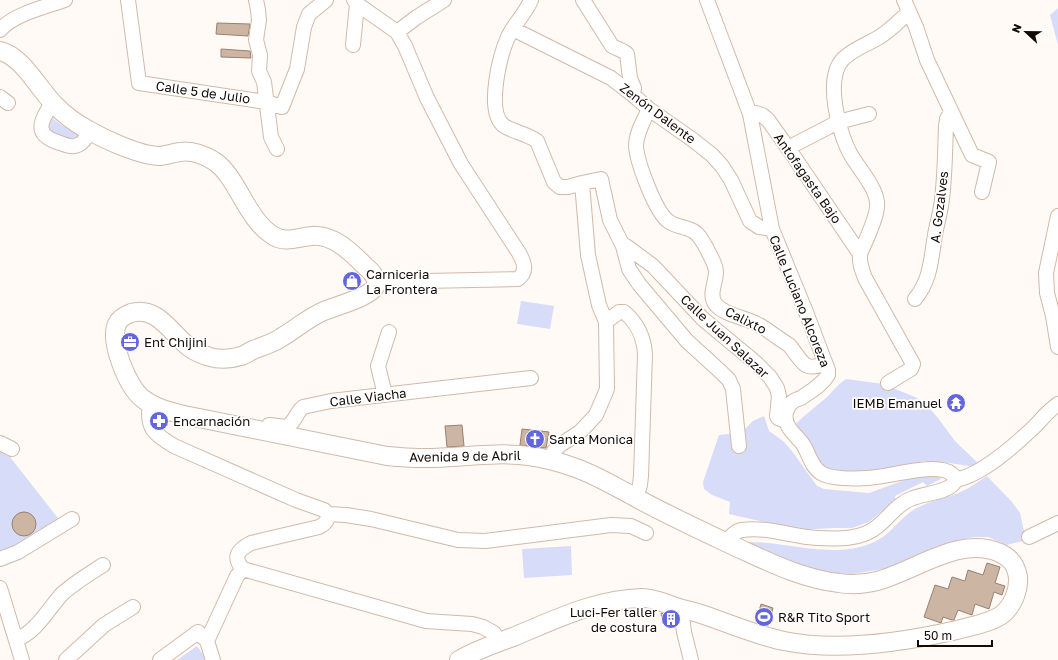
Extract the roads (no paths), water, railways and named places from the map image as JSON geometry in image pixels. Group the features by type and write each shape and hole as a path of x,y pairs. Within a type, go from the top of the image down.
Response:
{"main road":[{"path":"0,51 14,58 52,103 68,117 90,131 109,141 149,155 167,155 181,151 194,152 205,157 216,163 223,170 251,213 271,234 288,240 313,236 332,240 367,268 373,275 376,282"},
{"name":"Avenida 9 de Abril","path":"376,282 374,287 364,295 321,312 281,338 242,356 222,360 209,357 188,347 162,320 148,313 137,312 129,314 116,324 116,343 120,362 130,382 140,397 150,404 164,410 387,456 421,458 480,454 506,454 529,456 575,468 596,476 636,498 778,566 821,580 843,584 863,584 879,580 949,553 973,548 990,549 1007,556 1015,564 1018,574 1018,588 1012,601 1006,611 997,618 984,623 937,634 884,642 842,645 796,644 758,635 660,600 643,598 611,601 564,615 459,660"}],"street":[{"path":"0,30 4,25 24,15 65,0"},
{"name":"Calle 5 de Julio","path":"128,0 139,83 266,102 282,107 297,69 304,27 309,14 326,0"},
{"path":"256,0 259,20 256,40 260,55 259,71 264,82 271,136 277,149"},
{"path":"397,32 416,17 444,0"},
{"path":"531,0 508,36 503,51 496,81 495,107 498,118 504,126 537,141 554,182 560,187 568,187 602,179 610,220 623,246 629,269 639,284 687,341 728,380 733,389 739,446"},
{"path":"584,0 612,46 627,54 630,78 634,88 633,95"},
{"name":"Calle Luciano Alcoreza","path":"706,0 750,114 772,230 806,312 828,375 825,381 812,391 790,404 786,412 786,421"},
{"path":"356,2 397,32 405,46 427,98 461,164 524,261 524,272 518,279 376,282"},
{"path":"353,45 356,2"},
{"path":"888,383 911,369 913,364 865,278 859,260 877,212 877,201 866,178 846,145 838,122 834,87 839,65 842,60 850,53 877,39 907,6 927,60 972,155 989,162 982,192"},
{"name":"Zenón Dalente","path":"513,29 611,78 649,109 693,140 712,155 722,166 731,180 750,220 759,227 772,230"},
{"path":"52,103 42,122 42,134 46,138 74,147 79,145 90,131"},
{"name":"Calixto","path":"649,109 639,131 636,146 644,175 660,212 666,220 674,225 694,231 708,250 716,271 712,292 713,300 717,306 731,314 758,324 789,345 798,358 809,367 816,367 825,363"},
{"name":"A. Gozalves","path":"915,299 921,292 931,269 935,235 942,200 946,126 947,119 951,112"},
{"name":"Antofagasta Bajo","path":"750,114 756,113 764,117 788,148 860,254"},
{"path":"788,148 838,122 869,114"},
{"path":"551,461 554,451 560,445 580,432 596,415 608,389 606,322 599,305 589,261 582,183"},
{"path":"1057,225 1046,273 1047,293 1053,316 1058,347"},
{"name":"Calle Juan Salazar","path":"623,246 626,246 653,266 703,319 756,363 770,377 777,388 779,396 777,416 778,418 786,421"},
{"path":"606,322 619,312 624,312 634,321 642,337 646,354 641,476 636,498"},
{"path":"385,395 378,366 389,332"},
{"name":"Calle Viacha","path":"216,421 229,419 287,427 292,423 299,410 307,406 331,400 531,378"},
{"path":"150,404 148,420 162,439 174,446 296,500 324,510 328,514 371,519 458,540 485,541 611,525 631,526 646,533"},
{"path":"726,542 729,537 741,530 759,530 817,538 851,537 867,534 878,526 899,505 912,498 949,488 955,480 966,478 985,468 1017,442 1058,404"},
{"path":"786,421 789,429 805,447 814,467 823,474 850,478 866,478 927,469 942,469 954,476 955,480"},
{"path":"328,514 327,521 324,525 319,527 251,543 242,549 237,556 237,561 243,569 426,621 472,624 484,627 494,633 498,642"},
{"path":"0,559 18,552 72,519"},
{"path":"1029,537 1058,523"},
{"path":"16,639 28,634 68,590 103,565"},
{"path":"207,641 237,576 243,569"},
{"path":"0,588 22,660"},
{"path":"66,660 104,625 133,607"},
{"path":"682,609 684,632 691,660"},
{"path":"160,660 198,632 207,641 212,660"}],"place":[{"name":"Carniceria La Frontera","path":"352,281"},
{"name":"Ent Chijini","path":"130,342"},
{"name":"IEMB Emanuel","path":"956,403"},
{"name":"Encarnación","path":"159,421"},
{"name":"Santa Monica","path":"535,439"},
{"name":"R&R Tito Sport","path":"764,617"},
{"name":"Luci-Fer taller de costura","path":"671,619"}]}
